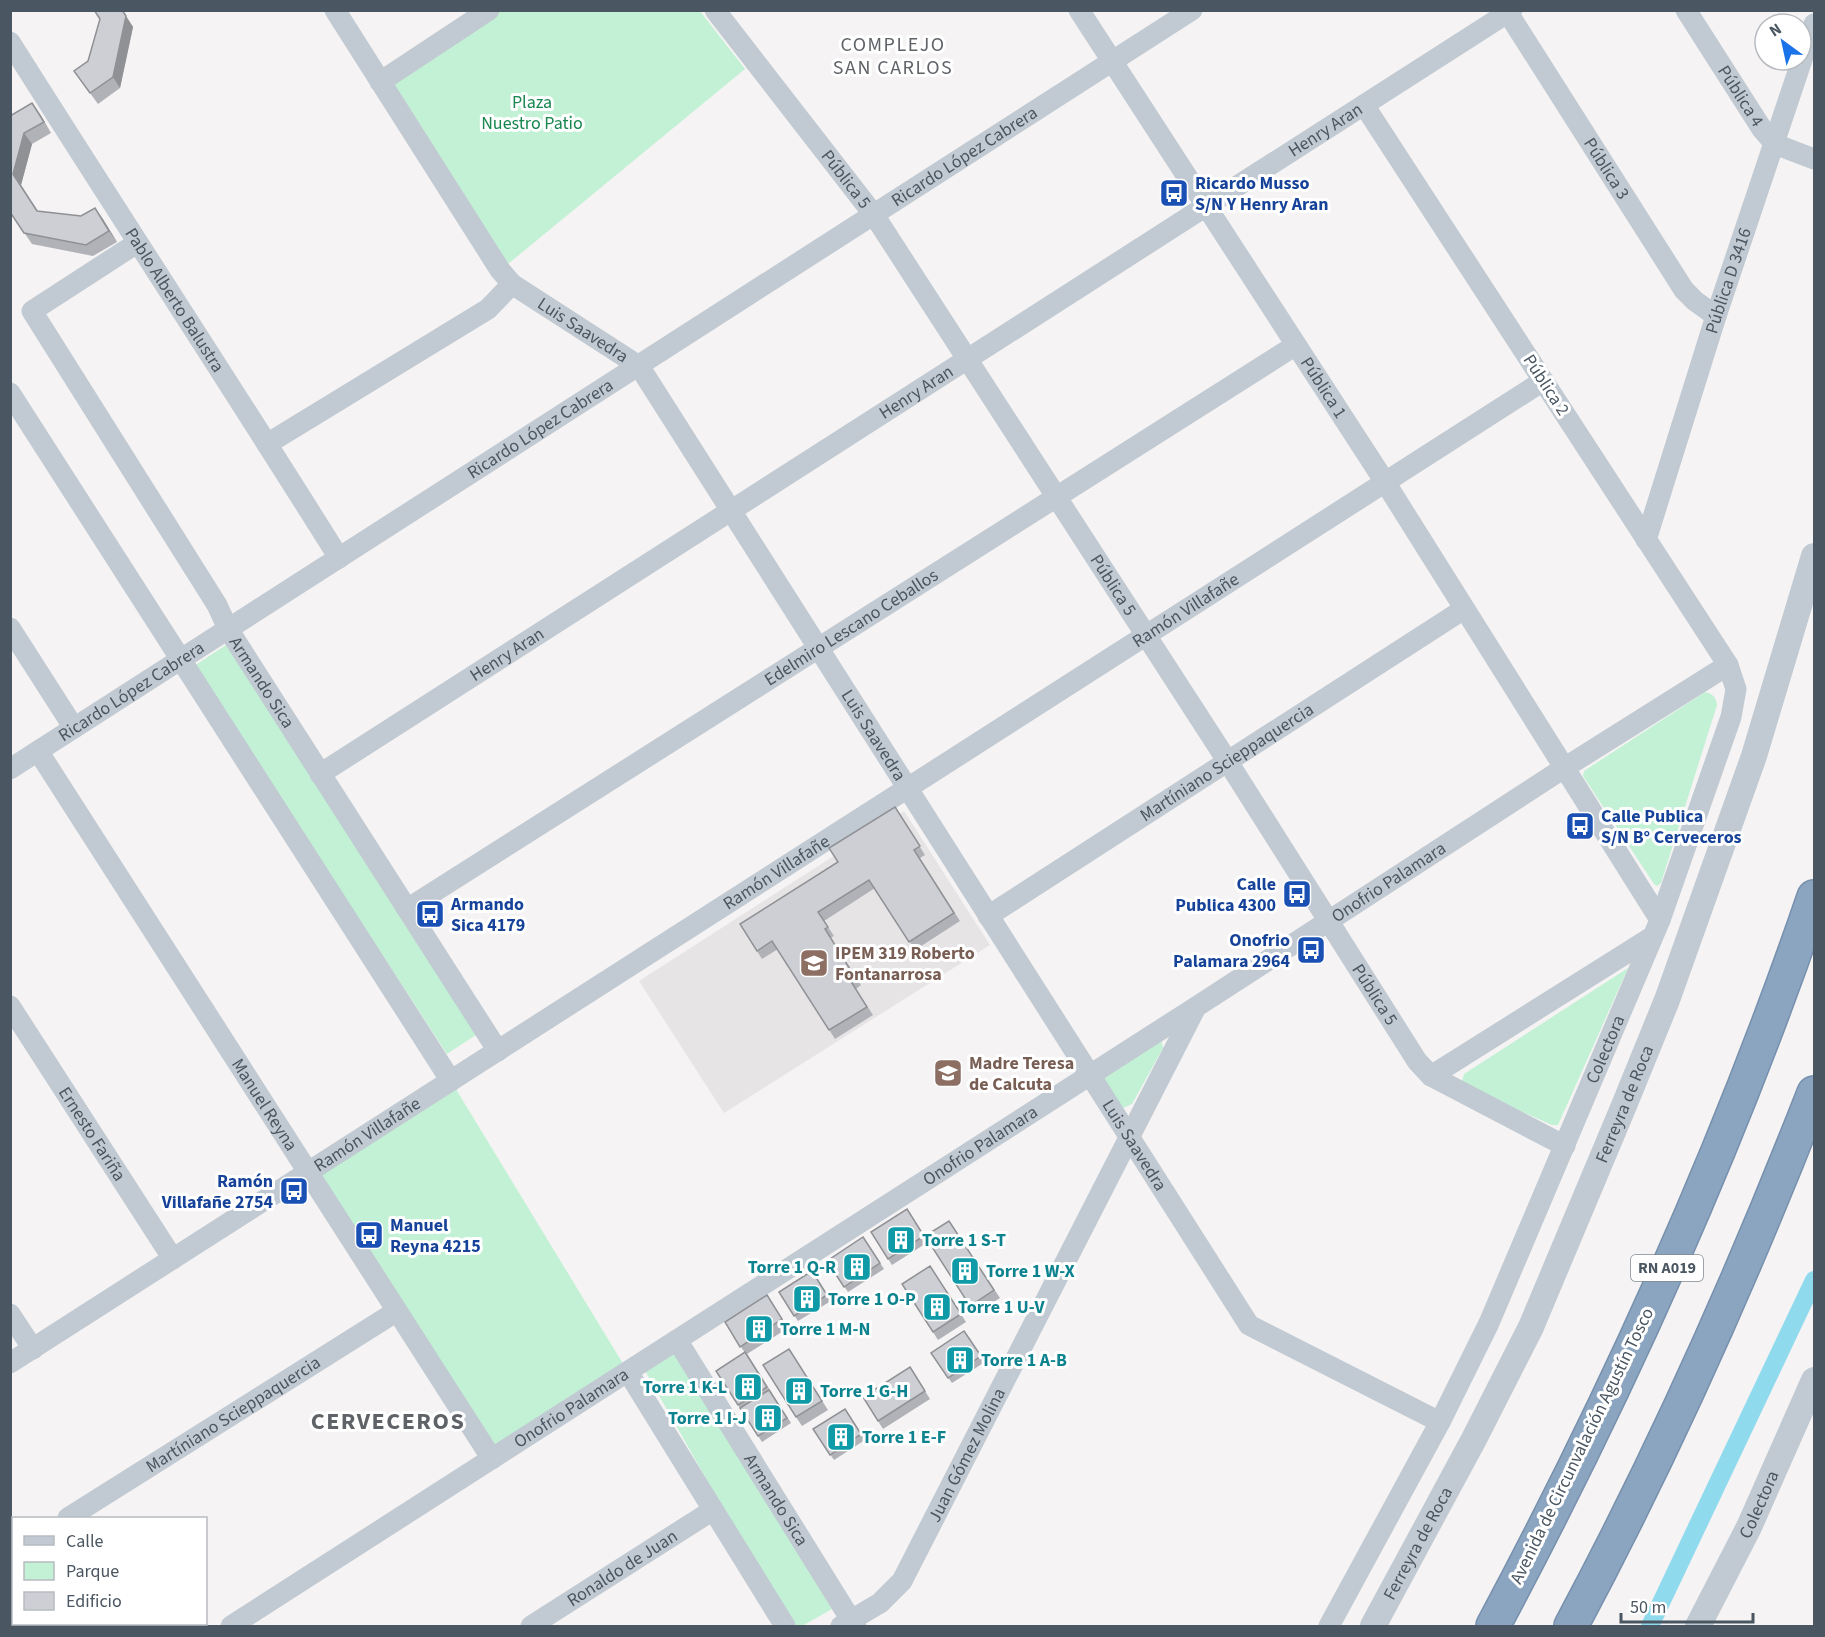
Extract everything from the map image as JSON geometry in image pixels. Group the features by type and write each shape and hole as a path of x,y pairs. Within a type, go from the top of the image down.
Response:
{"highway":[{"name":"Avenida de Circunvalación Agustín Tosco","path":"1493,1626 1569,1480 1676,1250 1771,1016 1815,897"},
{"path":"1571,1626 1625,1522 1701,1362 1815,1093"}],"street":[{"name":"Luis Saavedra","path":"334,10 500,270 512,284 639,366 1249,1325 1440,1422"},
{"path":"380,82 489,10"},
{"name":"Pública 5","path":"715,10 874,215 1228,762 1417,1060 1431,1076 1564,1146"},
{"name":"Pública 1","path":"1079,10 1385,482 1564,768 1656,929"},
{"name":"Ricardo López Cabrera","path":"10,769 1192,10"},
{"name":"Pública 4","path":"1686,10 1762,129 1775,144 1815,159"},
{"name":"Henry Aran","path":"321,774 1510,12"},
{"name":"Pública 3","path":"1510,12 1684,290 1716,316"},
{"name":"Pública D 3416","path":"1646,540 1716,316 1815,24"},
{"name":"Pablo Alberto Balustra","path":"10,42 136,243 339,558"},
{"name":"Pública 2","path":"1364,105 1728,665"},
{"name":"Armando Sica","path":"136,243 32,311 217,605 228,629 498,1051"},
{"path":"267,444 488,309 512,284"},
{"name":"Edelmiro Lescano Ceballos","path":"407,909 1296,345"},
{"name":"Ramón Villafañe","path":"10,1363 1543,381"},
{"path":"10,393 451,1081"},
{"name":"Ferreyra de Roca","path":"1373,1626 1474,1439 1531,1327 1623,1108 1667,1000 1754,756 1815,556"},
{"name":"Martíniano Scieppaquercia","path":"988,916 1464,609"},
{"path":"10,628 75,728"},
{"name":"Onofrio Palamara","path":"231,1626 1196,1007 1327,920 1728,665"},
{"name":"Colectora","path":"1440,1422 1489,1323 1656,929 1731,717 1736,689 1728,665"},
{"name":"Manuel Reyna","path":"38,751 492,1459"},
{"path":"1431,1076 1656,929"},
{"name":"Ernesto Fariña","path":"10,1006 173,1259"},
{"name":"Juan Gómez Molina","path":"850,1624 880,1603 902,1581 1196,1007"},
{"name":"Martíniano Scieppaquercia","path":"70,1517 398,1311"},
{"path":"10,1314 33,1349"},
{"name":"Armando Sica","path":"677,1340 850,1624"},
{"path":"628,1372 786,1626"},
{"name":"Colectora","path":"1698,1626 1749,1527 1815,1380"},
{"path":"1329,1626 1440,1422"},
{"name":"Ronaldo de Juan","path":"531,1626 713,1510"}],"shaded area":[{"name":"IPEM 319 Roberto Fontanarrosa","path":"904,811 990,945 724,1113 639,981"}],"green space":[{"name":"Plaza Nuestro Patio","path":"499,10 700,11 745,69 508,264 391,81"},
{"path":"226,645 479,1033 447,1054 194,666"},
{"path":"1705,692 1714,696 1717,705 1661,883 1657,886 1583,776 1584,771"},
{"path":"1628,968 1558,1125 1552,1125 1467,1087 1462,1081 1464,1074"},
{"path":"1161,1039 1163,1048 1132,1104 1121,1109 1103,1079 1109,1072"},
{"path":"451,1081 628,1372 492,1459 309,1172"},
{"path":"673,1349 832,1609 802,1626 796,1626 725,1512 644,1369"}],"building":[{"path":"94,10 122,10 126,16 113,77 90,93 74,71 88,61 100,19"},
{"path":"32,103 44,122 24,133 13,174 37,211 81,216 95,208 109,231 86,245 24,233 10,212 10,116"},
{"path":"895,807 920,846 914,850 954,913 909,942 869,880 818,912 828,927 825,929 855,977 850,980 867,1007 829,1030 772,941 757,951 740,924 838,862 829,848"},
{"name":"Torre 1 S-T","path":"907,1209 924,1236 888,1259 871,1232"},
{"name":"Torre 1 W-X","path":"949,1221 994,1290 970,1306 925,1236"},
{"name":"Torre 1 Q-R","path":"863,1237 880,1263 844,1287 827,1261"},
{"name":"Torre 1 U-V","path":"930,1266 961,1314 933,1332 902,1284"},
{"name":"Torre 1 O-P","path":"812,1271 827,1295 794,1316 779,1292"},
{"name":"Torre 1 M-N","path":"767,1295 782,1319 740,1347 725,1322"},
{"name":"Torre 1 A-B","path":"964,1331 981,1356 948,1378 931,1353"},
{"name":"Torre 1 G-H","path":"789,1349 822,1401 796,1417 763,1365"},
{"name":"Torre 1 K-L","path":"745,1352 767,1387 738,1405 716,1371"},
{"path":"910,1367 925,1391 878,1421 863,1397"},
{"name":"Torre 1 I-J","path":"769,1390 787,1418 758,1436 740,1408"},
{"name":"Torre 1 E-F","path":"845,1409 861,1434 830,1455 813,1429"}],"waterway":[{"path":"1650,1626 1814,1280"}],"place":[{"name":"Ricardo Musso S/N Y Henry Aran","path":"1174,193"},
{"name":"Calle Publica S/N B° Cerveceros","path":"1580,826"},
{"name":"Calle Publica 4300","path":"1297,894"},
{"name":"Armando Sica 4179","path":"430,914"},
{"name":"Onofrio Palamara 2964","path":"1311,950"},
{"name":"IPEM 319 Roberto Fontanarrosa","path":"814,963"},
{"name":"Madre Teresa de Calcuta","path":"948,1073"},
{"name":"Ramón Villafañe 2754","path":"294,1191"},
{"name":"Manuel Reyna 4215","path":"369,1235"},
{"name":"Torre 1 S-T","path":"901,1240"},
{"name":"Torre 1 Q-R","path":"857,1267"},
{"name":"Torre 1 W-X","path":"965,1271"},
{"name":"Torre 1 O-P","path":"807,1299"},
{"name":"Torre 1 U-V","path":"937,1307"},
{"name":"Torre 1 M-N","path":"759,1329"},
{"name":"Torre 1 A-B","path":"960,1360"},
{"name":"Torre 1 K-L","path":"748,1387"},
{"name":"Torre 1 G-H","path":"799,1391"},
{"name":"Torre 1 I-J","path":"768,1418"},
{"name":"Torre 1 E-F","path":"841,1437"}],"district":[{"name":"COMPLEJO SAN CARLOS","path":"893,56"},
{"name":"CERVECEROS","path":"388,1421"}]}
